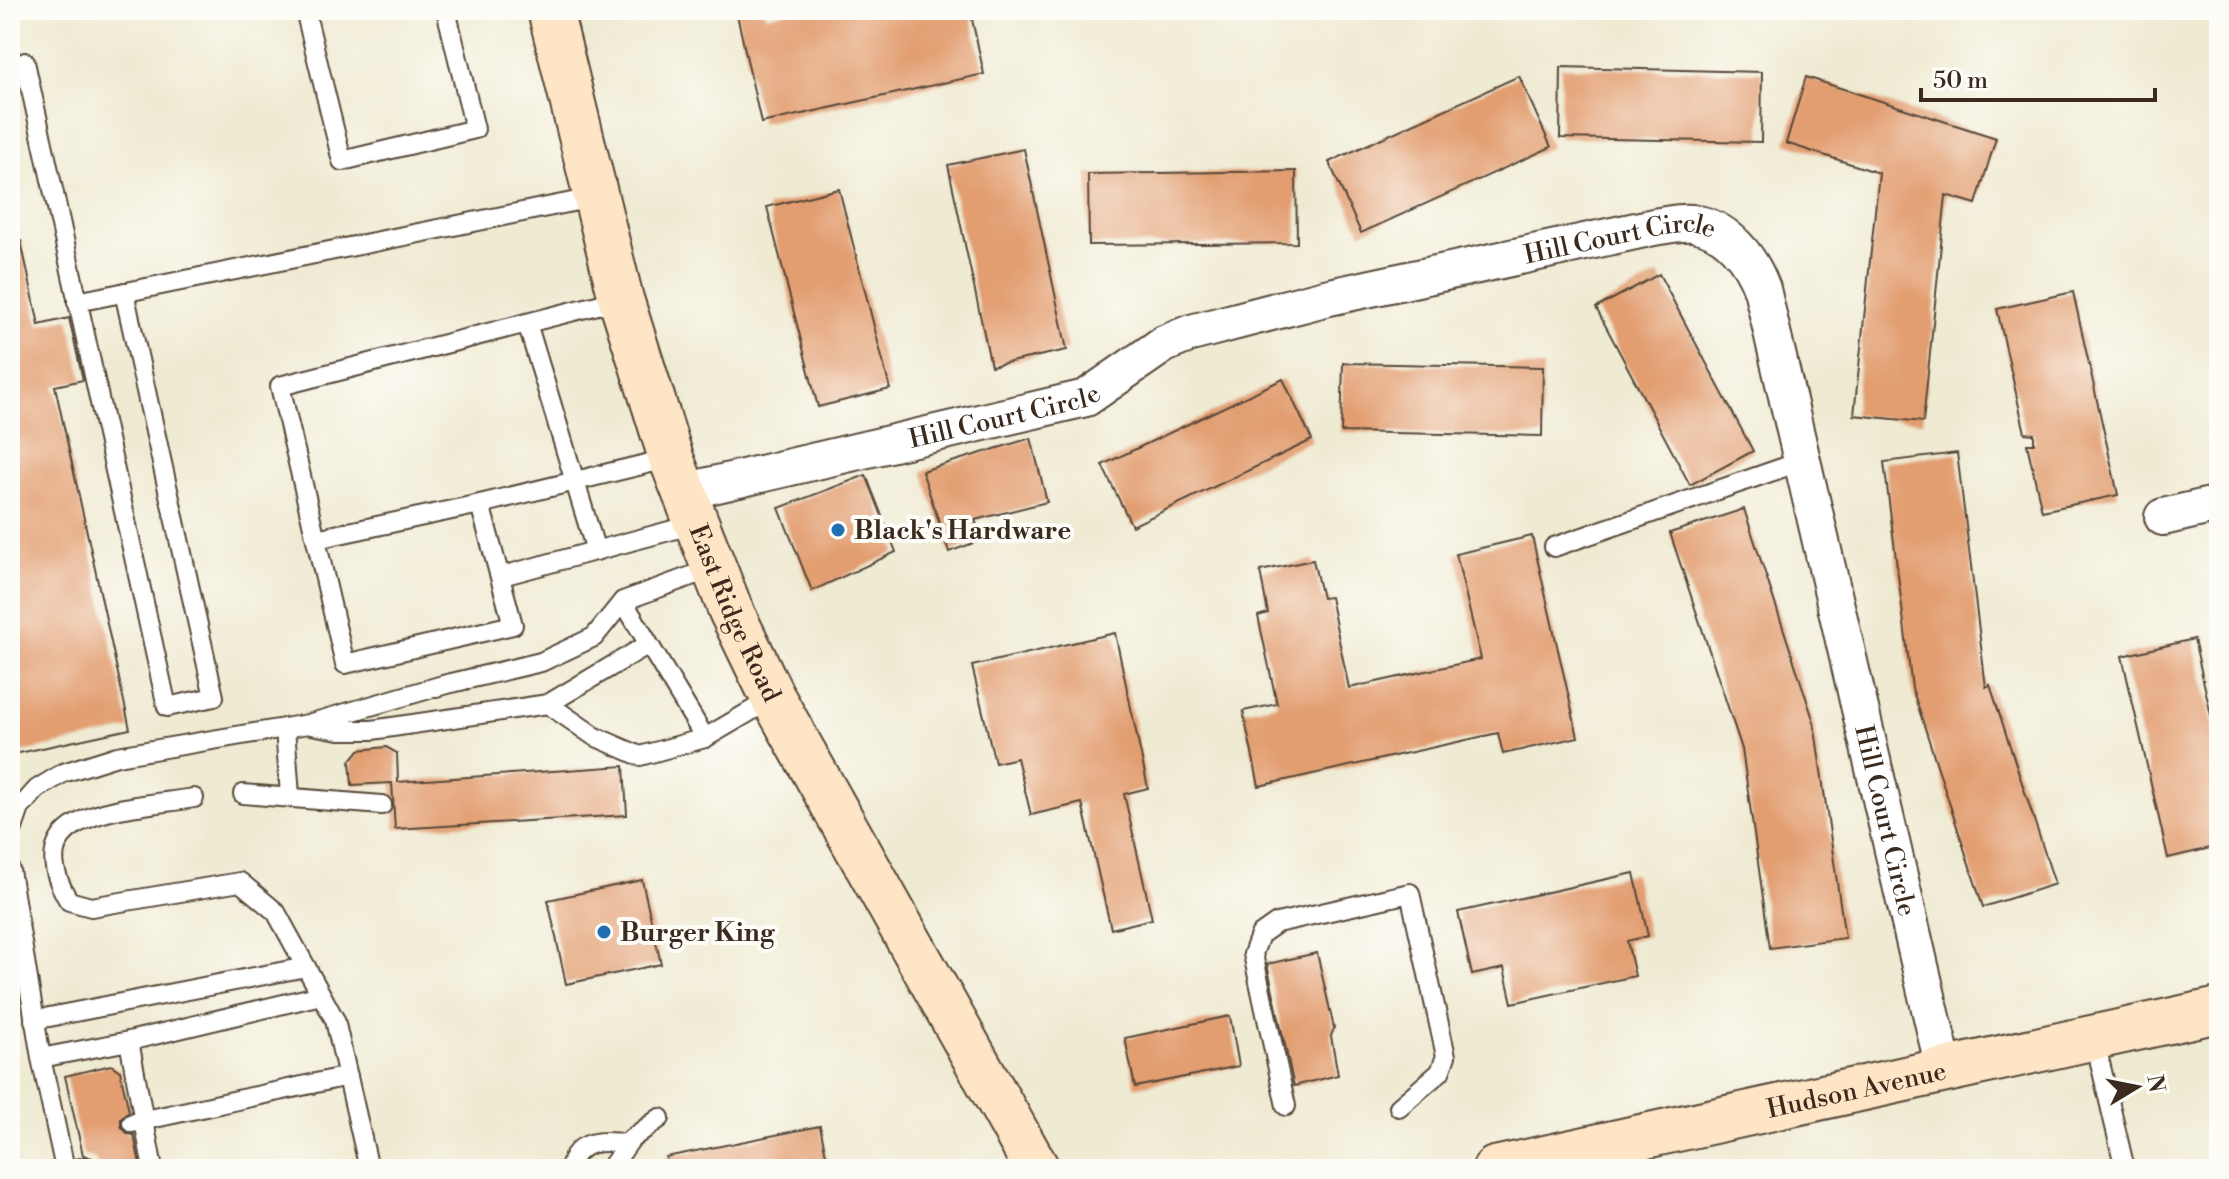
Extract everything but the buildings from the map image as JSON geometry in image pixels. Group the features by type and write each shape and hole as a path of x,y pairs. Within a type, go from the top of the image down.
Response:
{"main road":[{"name":"East Ridge Road","path":"550,10 621,299 683,491 713,568 773,698 1037,1169"},
{"name":"Hudson Avenue","path":"1495,1169 1945,1073 2219,1010"}],"street":[{"name":"Hill Court Circle","path":"683,491 1086,398 1164,344 1191,333 1325,298 1654,227 1692,223 1719,233 1733,243 1757,275 1945,1073"},
{"path":"2163,517 2219,504"}],"lane":[{"path":"305,10 342,161 475,129 446,10"},
{"path":"25,62 167,707 214,697 124,292"},
{"path":"77,302 597,197"},
{"path":"480,504 513,625 345,664 280,386 621,299"},
{"path":"527,323 596,551"},
{"path":"1554,547 1802,461"},
{"path":"316,539 573,482 683,491"},
{"path":"502,576 596,551 683,491"},
{"path":"10,837 20,808 37,789 63,773 117,756 308,724 429,688 541,662 594,637 623,601 713,568"},
{"path":"623,601 705,738"},
{"path":"308,724 339,730 372,730 548,704 647,645"},
{"path":"548,704 594,736 640,756 705,738 773,698"},
{"path":"285,728 290,796"},
{"path":"243,794 382,805"},
{"path":"194,798 81,819 62,831 55,857 58,883 69,901 91,907 240,882 276,912 335,1020 369,1169"},
{"path":"10,870 34,1020 65,1169"},
{"path":"1286,1106 1253,954 1260,935 1277,923 1410,893 1446,1056 1440,1072 1399,1107"},
{"path":"34,1020 306,967"},
{"path":"41,1058 129,1041 321,995"},
{"path":"2094,1037 2125,1169"},
{"path":"129,1041 137,1122 147,1160"},
{"path":"137,1122 348,1076"},
{"path":"610,1169 627,1144 660,1118"},
{"path":"58,1136 78,1132"},
{"path":"570,1169 572,1157 586,1145 603,1140 627,1144"}],"place":[{"name":"Black's Hardware","path":"838,530"},
{"name":"Burger King","path":"604,932"}]}
